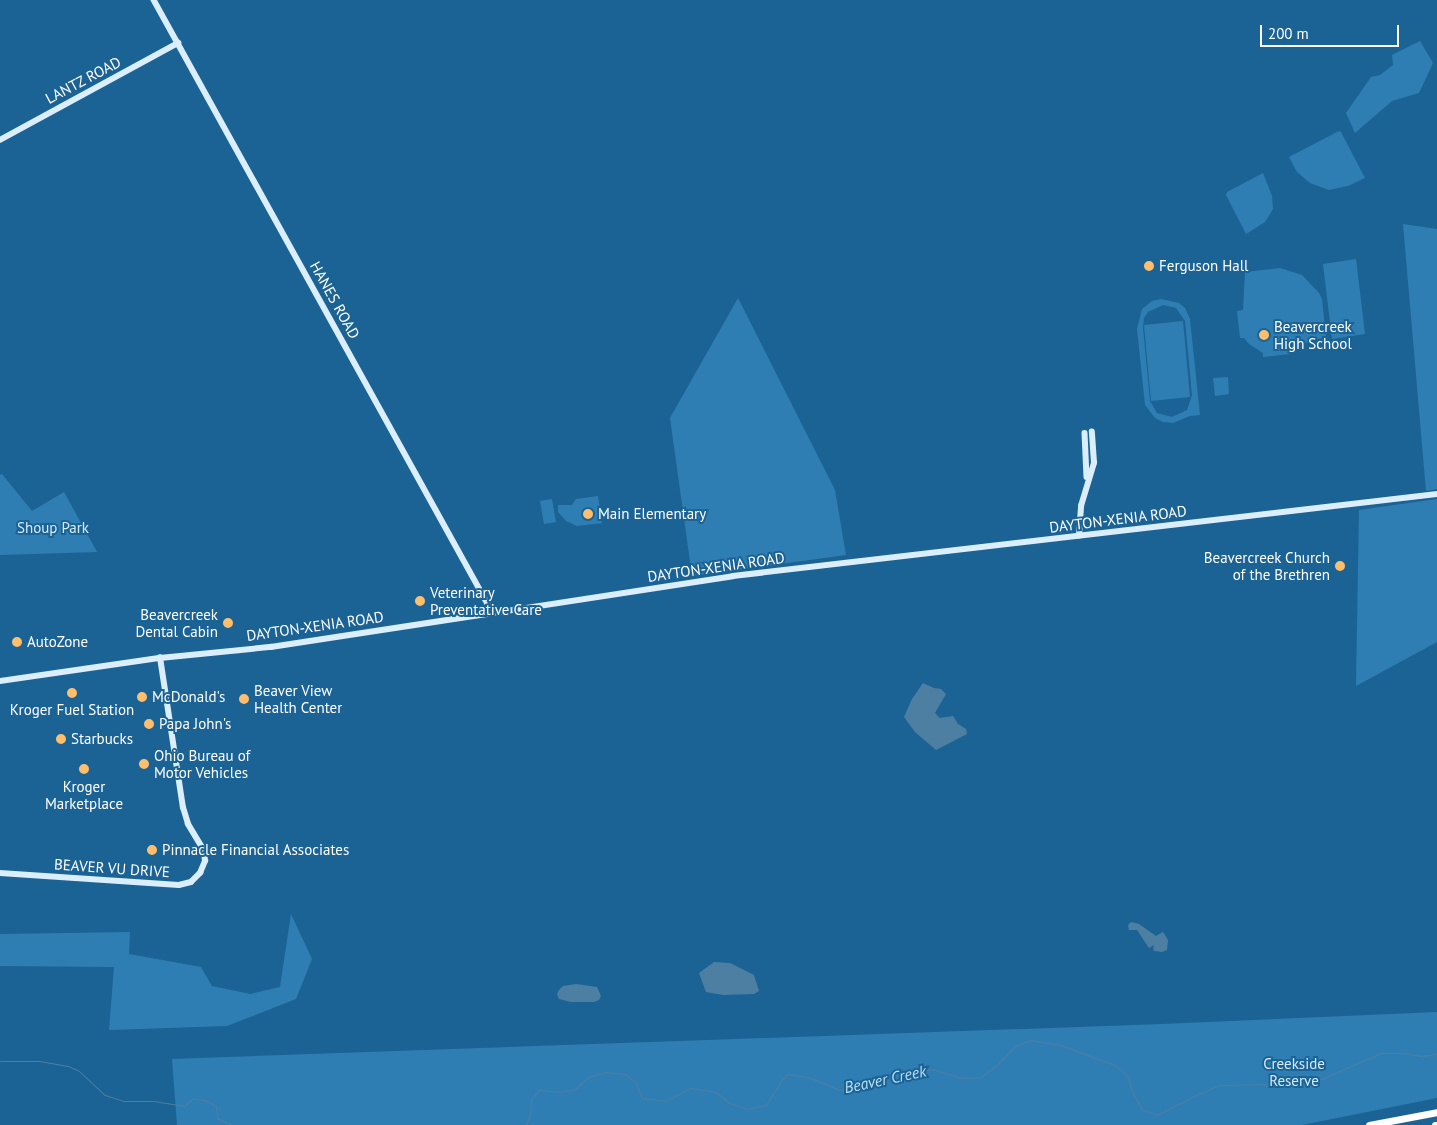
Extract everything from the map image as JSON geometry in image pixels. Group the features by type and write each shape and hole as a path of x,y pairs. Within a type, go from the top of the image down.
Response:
{"highway":[{"path":"1370,1125 1437,1112"}],"street":[{"name":"HANES ROAD","path":"154,0 493,613"},
{"name":"LANTZ ROAD","path":"0,140 178,43"},
{"path":"1079,536 1081,506 1094,463 1092,432"},
{"path":"1085,433 1087,481"},
{"name":"DAYTON-XENIA ROAD","path":"0,681 160,658 271,647 734,576 1437,494"},
{"name":"BEAVER VU DRIVE","path":"0,873 179,885 191,882 198,877 204,866 205,857 202,846 188,824 183,808 160,658"}],"green space":[{"path":"1420,41 1433,63 1419,93 1392,101 1355,133 1346,113 1371,77 1380,75 1393,65 1392,55"},
{"path":"1339,131 1365,178 1348,186 1329,190 1310,183 1297,172 1289,157"},
{"path":"1263,173 1272,196 1273,209 1265,222 1246,234 1226,195 1227,192"},
{"path":"1403,224 1437,229 1437,489 1426,491"},
{"path":"1356,259 1365,334 1332,339 1323,264"},
{"path":"1280,268 1302,275 1319,293 1322,299 1326,337 1289,348 1290,354 1263,357 1263,353 1249,344 1244,338 1240,338 1237,311 1243,310 1245,272"},
{"path":"738,298 835,490 846,555 692,576 670,418"},
{"path":"1161,299 1179,303 1185,308 1190,319 1200,415 1190,416 1173,423 1163,422 1155,418 1145,405 1137,329 1142,309 1152,301","holes":["1163,305 1176,308 1185,321 1192,395 1187,410 1172,417 1157,413 1150,401 1143,328 1144,318 1148,312"]},
{"path":"1183,321 1190,397 1151,401 1144,325"},
{"path":"1228,377 1229,394 1215,396 1213,378"},
{"name":"Shoup Park","path":"2,474 32,511 64,492 97,552 0,555 0,475"},
{"path":"598,496 602,523 577,526 566,521 558,512 558,505 572,505 576,499"},
{"path":"552,499 556,522 544,524 540,501"},
{"path":"1437,499 1437,642 1356,686 1359,510"},
{"path":"291,914 312,959 296,999 227,1026 109,1030 114,967 0,966 0,934 130,932 129,954 201,967 212,986 250,994 280,987"},
{"name":"Creekside Reserve","path":"1437,1012 1437,1098 1302,1125 177,1125 172,1059 1162,1024"}],"shaded area":[{"path":"923,683 941,689 946,694 935,713 940,718 953,716 958,724 966,729 967,734 936,750 915,732 904,717 912,699"},
{"path":"1131,922 1139,924 1156,936 1163,932 1168,940 1167,950 1162,952 1155,951 1153,950 1154,945 1149,948 1137,930 1129,930 1128,925"},
{"path":"714,962 730,963 754,975 759,991 754,994 723,995 706,992 699,973"},
{"path":"576,984 597,987 601,996 599,1000 594,1002 571,1002 559,999 557,994 563,986"}],"waterway":[{"name":"Beaver Creek","path":"526,1125 530,1114 531,1099 539,1090 560,1092 575,1089 589,1077 606,1072 625,1074 636,1083 642,1098 665,1101 690,1088 716,1092 729,1103 747,1109 766,1105 781,1081 788,1074 811,1078 839,1090 862,1087 905,1072 932,1069 961,1078 981,1077 997,1065 1016,1045 1031,1040 1060,1045 1115,1065 1127,1075 1134,1096 1143,1110 1157,1115 1220,1085 1294,1084 1321,1079 1381,1053 1402,1053 1420,1056 1437,1054"},
{"name":"Beaver Creek","path":"0,1061 39,1061 68,1066 79,1071 105,1095 123,1101 153,1101 184,1106 192,1099 205,1100 216,1106 217,1118 232,1125"}],"place":[{"name":"Ferguson Hall","path":"1149,266"},
{"name":"Beavercreek High School","path":"1264,335"},
{"name":"Main Elementary","path":"588,514"},
{"name":"Beavercreek Church of the Brethren","path":"1340,566"},
{"name":"Veterinary Preventative Care","path":"420,601"},
{"name":"Beavercreek Dental Cabin","path":"228,623"},
{"name":"AutoZone","path":"17,642"},
{"name":"Kroger Fuel Station","path":"72,693"},
{"name":"McDonald's","path":"142,697"},
{"name":"Beaver View Health Center","path":"244,699"},
{"name":"Papa John's","path":"149,724"},
{"name":"Starbucks","path":"61,739"},
{"name":"Ohio Bureau of Motor Vehicles","path":"144,764"},
{"name":"Kroger Marketplace","path":"84,769"},
{"name":"Pinnacle Financial Associates","path":"152,850"}]}
